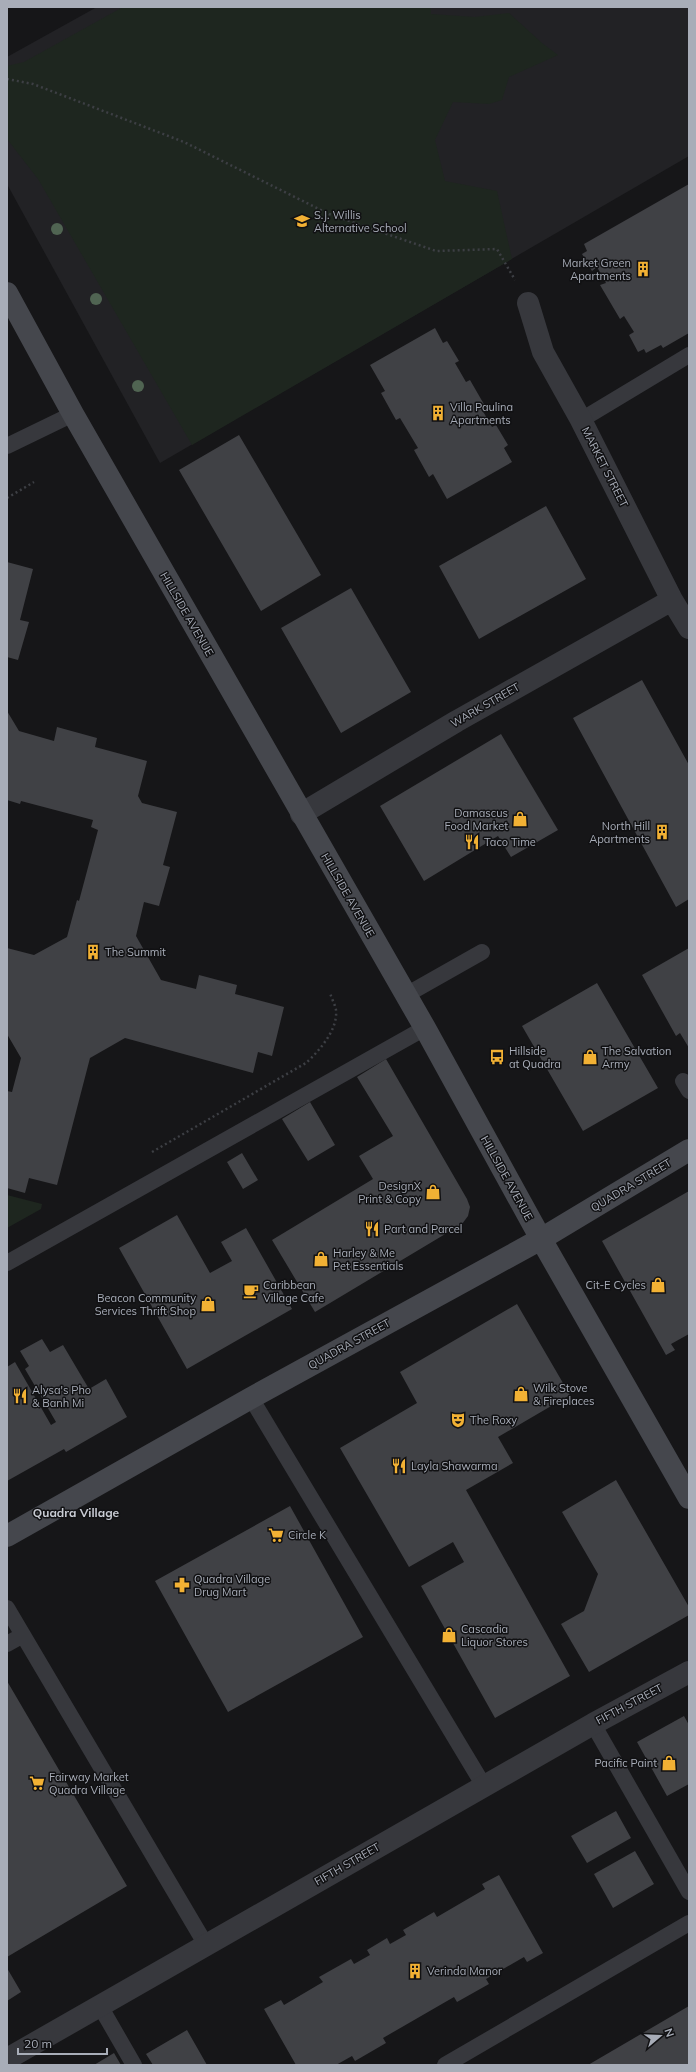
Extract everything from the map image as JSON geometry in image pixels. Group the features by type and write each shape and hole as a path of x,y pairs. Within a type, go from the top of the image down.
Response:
{"main road":[{"name":"HILLSIDE AVENUE","path":"7,293 73,414 425,1028 541,1239 689,1498"},
{"name":"QUADRA STREET","path":"7,1536 252,1398 541,1239 689,1150"}],"street":[{"name":"MARKET STREET","path":"528,303 543,352 581,420 672,600 689,628"},
{"name":"WARK STREET","path":"301,814 457,721 672,600"},
{"name":"FIFTH STREET","path":"7,2059 593,1724 689,1672"}],"lane":[{"path":"581,420 689,356"},
{"path":"7,446 73,414"},
{"path":"406,995 482,952"},
{"path":"7,1263 425,1028"},
{"path":"252,1398 484,1786"},
{"path":"7,1608 206,1945"},
{"path":"7,1644 23,1635"},
{"path":"593,1724 689,1892"},
{"path":"445,2065 689,1923"},
{"path":"100,2006 134,2065"}],"path":[{"path":"7,79 33,84 184,142 336,217 436,251 497,249 528,303"},
{"path":"7,498 34,482"},
{"path":"149,1154 306,1063 322,1049 332,1029 336,1010 330,992"}],"shaded area":[{"name":"S.J. Willis Alternative School","path":"97,7 689,7 689,156 160,463 7,184 7,57"},
{"name":"S.J. Willis Alternative School","path":"123,7 431,7 431,14 475,17 509,13 542,43 558,55 509,77 502,100 489,104 453,102 435,140 445,181 497,191 512,259 192,445 38,179 7,139 7,66 24,62"},
{"path":"7,1195 42,1204 41,1209 7,1228"}],"building":[{"name":"Market Green Apartments","path":"689,184 689,333 663,348 661,345 646,353 644,349 638,352 629,335 634,332 624,316 620,319 600,285 606,283 597,267 592,271 582,254 587,251 584,244"},
{"name":"Villa Paulina Apartments","path":"435,328 443,343 447,341 459,361 455,363 466,382 470,380 485,406 481,408 492,427 496,425 508,445 504,448 512,462 447,499 433,474 429,477 414,450 418,448 400,418 396,420 381,393 385,391 370,365"},
{"path":"239,435 321,575 261,611 179,470"},
{"path":"546,506 586,579 479,639 439,566"},
{"path":"7,562 33,569 20,620 29,622 18,660 7,657"},
{"path":"351,588 411,692 341,733 281,628"},
{"name":"North Hill Apartments","path":"642,680 689,765 689,899 676,907 573,718"},
{"name":"The Summit","path":"7,711 19,731 54,741 57,727 97,738 95,747 147,761 138,796 142,803 177,812 163,865 170,867 159,906 144,902 136,936 161,980 196,989 199,975 237,985 235,994 284,1007 272,1056 258,1052 253,1073 125,1038 90,1058 57,1185 29,1178 25,1193 7,1188 7,1091 12,1092 21,1058 7,1034 7,948 34,955 67,937 77,900 79,901 98,830 91,827 93,820 21,801 20,804 7,800"},
{"path":"501,734 558,830 511,857 498,836 424,881 380,806"},
{"path":"689,948 689,1048 680,1033 676,1036 642,975"},
{"name":"The Salvation Army","path":"597,983 658,1088 583,1131 522,1026"},
{"path":"386,1059 467,1199 470,1207 468,1216 462,1224 315,1312 272,1240 373,1179 359,1156 393,1136 357,1077"},
{"path":"310,1102 335,1145 308,1161 282,1119"},
{"path":"242,1153 258,1180 243,1189 227,1162"},
{"path":"689,1191 689,1334 671,1344 675,1350 666,1355 602,1241"},
{"path":"177,1215 210,1273 232,1261 221,1242 246,1228 292,1309 187,1369 119,1248"},
{"path":"517,1304 570,1395 498,1437 513,1463 466,1490 570,1676 495,1718 421,1586 464,1562 453,1542 409,1567 340,1448 417,1403 400,1372"},
{"path":"42,1339 50,1352 63,1345 89,1389 106,1379 127,1417 66,1452 64,1449 7,1481 7,1367 15,1362 51,1425 56,1422 25,1369 29,1366 20,1351"},
{"path":"616,1480 689,1607 689,1615 589,1672 561,1624 584,1611 598,1574 562,1512"},
{"path":"290,1506 363,1637 228,1712 155,1581"},
{"name":"Fairway Market Quadra Village","path":"7,1681 127,1886 7,1957"},
{"name":"Pacific Paint","path":"684,1716 689,1725 689,1784 667,1796 637,1742"},
{"path":"616,1811 631,1838 587,1863 571,1836"},
{"path":"635,1851 654,1884 613,1908 594,1874"},
{"name":"Verinda Manor","path":"499,1875 543,1953 527,1962 524,1957 486,1979 489,1984 457,2002 454,1997 383,2038 386,2043 355,2061 352,2056 336,2065 296,2065 264,2009 281,2000 284,2005 323,1982 319,1977 351,1959 354,1964 370,1955 367,1950 387,1938 390,1944 406,1935 403,1930 434,1912 437,1917 485,1889 482,1884"},
{"path":"7,1968 21,1992 7,2001"},
{"path":"689,2006 689,2065 588,2065"},
{"path":"187,2030 207,2065 153,2065 146,2054"},
{"path":"114,2053 121,2065 94,2065"}],"place":[{"name":"S.J. Willis Alternative School","path":"302,221"},
{"name":"Market Green Apartments","path":"643,269"},
{"name":"Villa Paulina Apartments","path":"438,413"},
{"name":"Damascus Food Market","path":"520,819"},
{"name":"North Hill Apartments","path":"662,832"},
{"name":"Taco Time","path":"472,842"},
{"name":"The Summit","path":"93,952"},
{"name":"Hillside at Quadra","path":"497,1057"},
{"name":"The Salvation Army","path":"590,1057"},
{"name":"DesignX Print & Copy","path":"433,1192"},
{"name":"Part and Parcel","path":"372,1229"},
{"name":"Harley & Me Pet Essentials","path":"321,1259"},
{"name":"Cit-E Cycles","path":"658,1285"},
{"name":"Caribbean Village Cafe","path":"251,1291"},
{"name":"Beacon Community Services Thrift Shop","path":"208,1304"},
{"name":"Wilk Stove & Fireplaces","path":"521,1394"},
{"name":"Alysa's Pho & Banh Mi","path":"20,1396"},
{"name":"The Roxy","path":"458,1420"},
{"name":"Layla Shawarma","path":"399,1466"},
{"name":"Circle K","path":"276,1535"},
{"name":"Quadra Village Drug Mart","path":"182,1585"},
{"name":"Cascadia Liquor Stores","path":"449,1635"},
{"name":"Pacific Paint","path":"669,1763"},
{"name":"Fairway Market Quadra Village","path":"37,1783"},
{"name":"Verinda Manor","path":"415,1971"}],"district":[{"name":"Quadra Village","path":"76,1512"}]}
